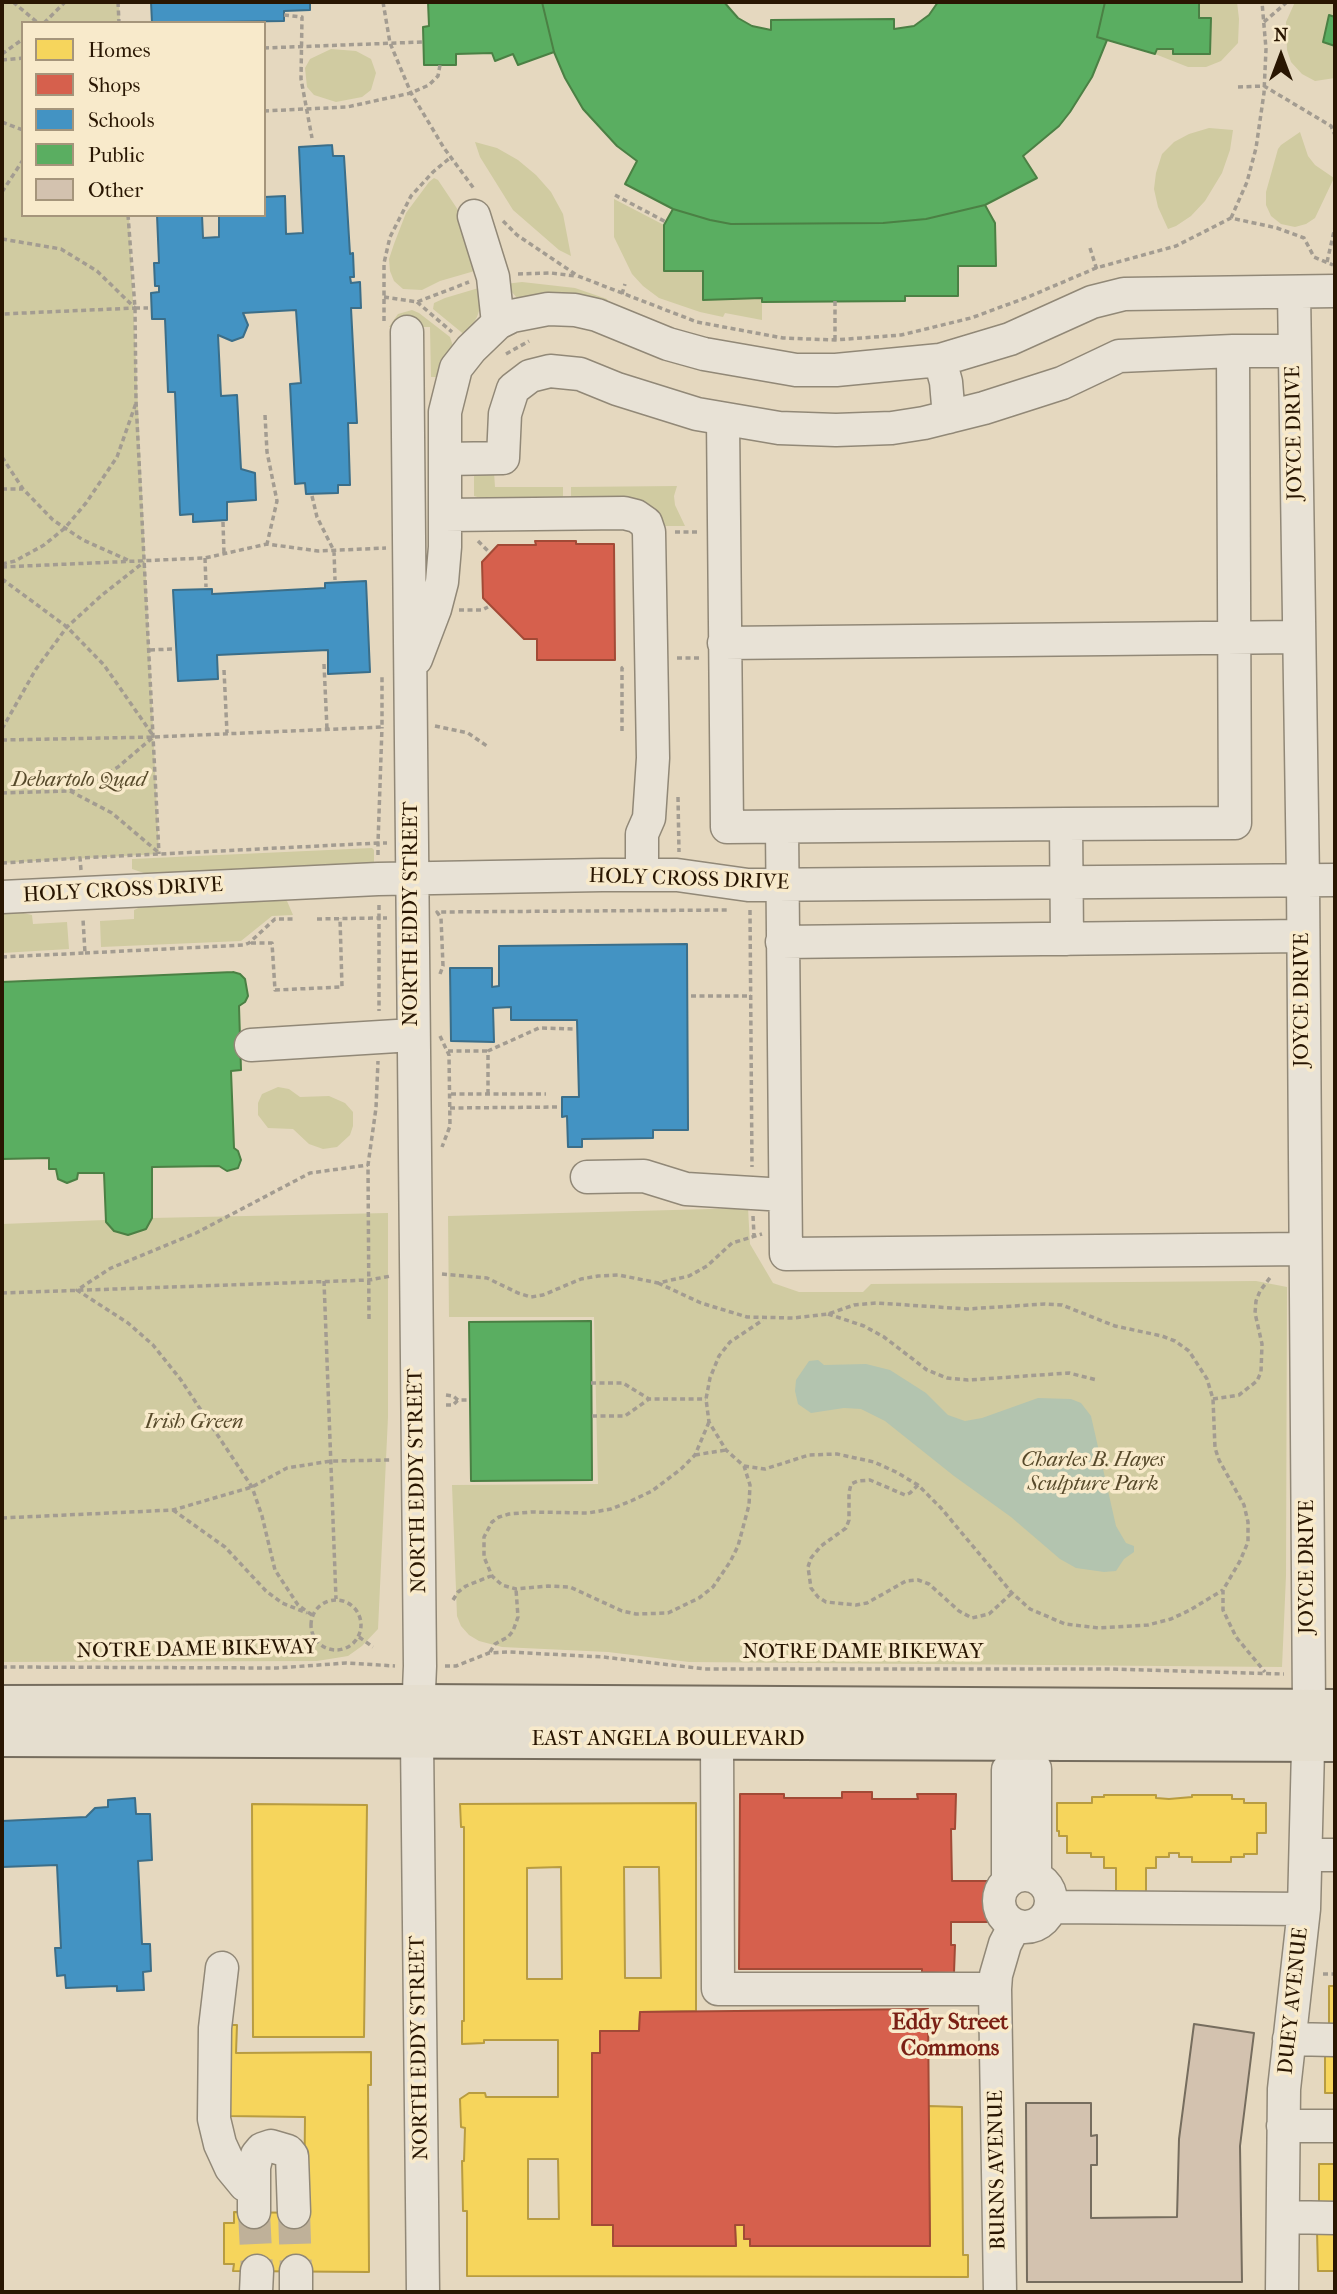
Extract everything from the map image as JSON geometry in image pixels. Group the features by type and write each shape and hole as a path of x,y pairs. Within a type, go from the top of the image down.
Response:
{"main road":[{"name":"EAST ANGELA BOULEVARD","path":"2,1705 418,1722 717,1740 1022,1751 1322,1726"},
{"name":"EAST ANGELA BOULEVARD","path":"2,1737 418,1722 1322,1726"}],"street":[{"path":"483,208 498,323"},
{"path":"396,671 422,648 438,600 443,570 445,412 456,368 498,323 512,316 548,309 575,310 597,315 667,344 704,355 796,370 868,369 940,360 1010,339 1091,302 1124,294 1293,292 1331,277"},
{"name":"JOYCE DRIVE","path":"1293,292 1303,880 1294,1249 1322,1726"},
{"name":"NORTH EDDY STREET","path":"407,332 396,671 424,1031 418,1722 423,2292"},
{"path":"723,419 712,650 727,827 1235,823 1233,351"},
{"path":"445,459 503,457 505,414 513,389 530,376 550,371 580,374 697,414 750,425 810,430 892,428 984,408 1062,383 1119,356 1294,351"},
{"path":"940,360 946,382 949,416"},
{"path":"445,515 624,513 636,516 646,523 649,532 653,758 649,818 642,834 650,875"},
{"path":"712,650 1298,637"},
{"path":"1066,824 1067,939"},
{"path":"782,827 786,1254 1294,1249"},
{"name":"HOLY CROSS DRIVE","path":"2,897 412,878 650,875 707,878 782,892 1066,883 1335,880"},
{"path":"782,942 1303,936"},
{"path":"251,1045 424,1031"},
{"path":"587,1177 644,1176 686,1189 785,1195"},
{"name":"DUEY AVENUE","path":"1282,2292 1284,2089 1304,1909 1320,1855 1322,1726"},
{"path":"717,1740 718,1989 995,1989"},
{"path":"1022,1751 1008,1770 1022,1879"},
{"path":"1022,1879 1047,1886 1051,1907 1043,1920 1022,1927 1003,1915 999,1901 1003,1887 1022,1879"},
{"path":"1051,1907 1304,1909"},
{"name":"BURNS AVENUE","path":"1000,2292 995,1989 999,1964 1015,1925"},
{"path":"222,1968 215,2028 214,2119 220,2144 231,2168 254,2200 254,2168 257,2155 262,2149 271,2146 288,2151 292,2156 294,2212"},
{"path":"1289,2039 1335,2040"},
{"path":"1283,2126 1335,2126"},
{"path":"1284,2217 1335,2218"}],"path":[{"path":"13,2 36,21"},
{"path":"46,21 65,2"},
{"path":"118,2 119,21"},
{"path":"383,2 390,43 411,93 483,208 517,235 578,276 697,322 783,338 835,340 901,335 971,318 1096,268 1167,250 1190,241 1231,218 1247,182 1256,148 1266,49 1262,2"},
{"path":"1264,22 1287,2"},
{"path":"284,15 302,17 301,79 312,138"},
{"path":"2,54 21,40"},
{"path":"266,48 423,42"},
{"path":"2,60 21,58"},
{"path":"266,111 362,105 411,93 429,85 439,76 440,65"},
{"path":"1238,87 1264,86 1331,126 1335,135"},
{"path":"2,122 21,129"},
{"path":"433,172 451,157"},
{"path":"2,192 21,163"},
{"path":"615,195 666,222"},
{"path":"128,217 135,308 136,401 159,854"},
{"path":"1231,218 1277,228 1304,238 1314,257 1331,277"},
{"path":"1331,277 1335,227"},
{"path":"2,239 61,249 97,271 135,308"},
{"path":"1090,248 1098,277"},
{"path":"1331,277 1335,265"},
{"path":"835,301 835,340"},
{"path":"416,302 453,333"},
{"path":"2,314 148,308"},
{"path":"2,566 34,550 65,528 86,503 117,457 136,401"},
{"path":"265,415 267,452 276,501 267,544"},
{"path":"2,457 37,506 83,540 133,563"},
{"path":"2,489 23,489"},
{"path":"312,496 317,517 334,551 335,580"},
{"path":"223,522 224,554"},
{"path":"676,532 700,532"},
{"path":"2,566 133,563 205,558 267,544 318,551 383,548"},
{"path":"205,558 206,587"},
{"path":"2,729 36,669 67,627 145,561"},
{"path":"2,579 67,627 104,665 154,737"},
{"path":"457,610 482,610 488,607"},
{"path":"150,650 172,649"},
{"path":"677,658 712,650"},
{"path":"324,664 327,729"},
{"path":"224,670 227,733"},
{"path":"69,791 91,800 111,813 159,854 378,843 382,727 396,671"},
{"path":"2,740 154,737 382,727"},
{"path":"2,793 69,791 83,787 118,767 154,737"},
{"path":"2,863 80,858"},
{"path":"754,1236 750,910 758,900 782,892"},
{"path":"436,983 443,966 441,918 438,912 737,910"},
{"path":"85,953 272,943 275,990 342,987 340,918"},
{"path":"249,943 275,919 294,919"},
{"path":"691,996 751,996"},
{"path":"424,1031 447,1051 488,1052 539,1028 574,1030"},
{"path":"440,1152 450,1126 447,1051"},
{"path":"488,1052 488,1094"},
{"path":"450,1094 546,1094"},
{"path":"450,1108 559,1107"},
{"path":"77,1290 111,1268 196,1233 310,1173 368,1164 369,1319"},
{"path":"659,1283 689,1276 707,1266 732,1243 764,1233"},
{"path":"1213,1399 1239,1395 1256,1381 1261,1372 1262,1344 1255,1313 1256,1301 1260,1291 1294,1249"},
{"path":"442,1274 468,1274 487,1278 531,1297 543,1295 581,1279 620,1275 659,1283 729,1313 765,1319 828,1314 840,1308 877,1303 954,1309 1025,1304 1062,1305 1115,1326 1162,1336 1189,1351 1207,1379 1213,1399 1215,1448 1219,1461 1244,1505 1248,1522 1248,1542 1223,1590 1191,1610 1148,1625 1084,1627 1048,1619 1030,1609 1012,1594 941,1508 918,1485 874,1461 837,1454 808,1455 765,1469 744,1466"},
{"path":"2,1293 369,1280 394,1275"},
{"path":"324,1281 336,1599"},
{"path":"77,1290 128,1323 153,1345 181,1380 252,1487 275,1570 298,1605 312,1615"},
{"path":"828,1314 874,1332 927,1370 947,1378 968,1380 1069,1373 1097,1380"},
{"path":"709,1422 695,1455 652,1491 611,1509 573,1514 533,1512 499,1517 492,1522 484,1537 484,1557 492,1576 498,1582 516,1589 570,1587 636,1615 668,1614 689,1604 713,1587 737,1546 749,1505 750,1485 744,1466 726,1450 709,1422 706,1399 710,1378 719,1356 730,1342 765,1319"},
{"path":"591,1383 623,1383 649,1399 706,1399"},
{"path":"446,1395 458,1400 470,1400"},
{"path":"592,1416 625,1416 649,1399"},
{"path":"446,1405 453,1405 458,1400"},
{"path":"695,1455 726,1450"},
{"path":"2,1518 173,1510 252,1487 287,1468 331,1461 391,1460"},
{"path":"918,1485 905,1495 870,1480 851,1484 846,1528 821,1546 811,1558 808,1567 811,1588 818,1597 826,1602 856,1605 867,1603 906,1581 918,1580 929,1584 959,1611 972,1618 989,1615 1012,1594"},
{"path":"173,1510 225,1547 266,1591 282,1603 312,1615"},
{"path":"453,1600 466,1586 492,1576"},
{"path":"489,1653 495,1644 513,1631 518,1617 516,1589"},
{"path":"1223,1590 1223,1610 1227,1622 1266,1673 1266,1680"},
{"path":"336,1599 352,1605 358,1611 362,1627 359,1637 342,1650 326,1648 314,1637 311,1630 312,1615 323,1603 336,1599"},
{"path":"359,1637 373,1647"},
{"name":"NOTRE DAME BIKEWAY","path":"447,1666 456,1666 489,1653 603,1657 705,1669 1109,1669 1282,1674"},
{"name":"NOTRE DAME BIKEWAY","path":"2,1667 277,1668 345,1663 393,1666"},
{"path":"1323,1974 1335,1974"}],"green space":[{"name":"Debartolo Quad","path":"2,2 119,2 120,21 21,21 21,217 129,217 159,854 2,863"},
{"path":"1199,2 1237,2 1238,43 1221,61 1206,67 1188,67 1155,54 1157,49 1173,49 1174,54 1210,54 1211,18 1199,18"},
{"path":"1295,2 1335,2 1335,17 1330,16 1323,42 1335,46 1335,78 1315,81 1302,74 1291,62 1287,50 1286,22"},
{"path":"331,49 356,51 371,59 376,73 371,90 362,97 336,102 314,95 307,87 305,68 310,59"},
{"path":"1209,128 1233,130 1222,173 1205,201 1191,216 1168,229 1158,207 1154,189 1162,154 1174,142"},
{"path":"1300,132 1308,156 1315,165 1334,178 1315,218 1295,227 1281,224 1271,216 1266,205 1266,192 1278,149"},
{"path":"475,142 497,148 518,160 551,192 563,214 571,256 559,250 513,210 480,157"},
{"path":"434,178 458,210 467,230 478,270 440,281 422,290 403,289 394,281 389,259 406,213"},
{"path":"614,199 664,225 664,271 703,271 704,300 762,298 762,320 725,313 723,317 700,312 659,298 643,286 632,274 614,237"},
{"path":"522,282 575,288 607,299 609,306 517,298 505,284"},
{"path":"482,287 481,305 466,336 433,309 434,303 445,298"},
{"path":"412,310 450,337 454,349 440,377 431,377 430,327 389,327 398,314"},
{"path":"474,471 494,472 495,487 563,487 563,506 483,504 481,498 474,496"},
{"path":"677,486 675,505 685,526 655,526 571,505 571,487"},
{"path":"372,848 374,866 150,875 132,869 132,859"},
{"path":"281,897 287,901 293,915 272,916 241,941 101,947 100,921 134,919 134,910 154,901"},
{"path":"2,908 32,915 33,924 67,922 69,949 2,953"},
{"path":"278,1087 289,1089 300,1097 329,1096 345,1103 353,1112 350,1135 337,1147 323,1149 309,1144 293,1129 268,1128 258,1115 258,1103 262,1094"},
{"name":"Charles B. Hayes Sculpture Park","path":"748,1208 750,1244 773,1283 799,1292 863,1292 871,1284 1256,1281 1287,1287 1286,1576 1282,1667 689,1662 608,1652 502,1647 479,1641 469,1635 457,1616 452,1485 598,1484 594,1317 449,1317 448,1216"},
{"name":"Irish Green","path":"388,1213 388,1417 378,1629 348,1656 317,1661 2,1662 2,1224 105,1220 114,1231 128,1235 146,1229 152,1218"}],"shaded area":[{"path":"818,1360 824,1365 866,1364 890,1370 926,1393 948,1415 965,1421 982,1418 1038,1398 1071,1399 1081,1403 1091,1416 1116,1526 1126,1543 1134,1546 1134,1552 1124,1559 1116,1571 1076,1568 1060,1559 1011,1517 885,1421 861,1409 844,1408 811,1413 798,1404 796,1380 809,1361"}],"building: Homes":[{"path":"1156,1795 1156,1798 1169,1799 1192,1795 1232,1795 1232,1799 1244,1799 1244,1803 1266,1803 1266,1833 1257,1833 1257,1854 1231,1857 1231,1862 1192,1862 1192,1857 1179,1857 1179,1853 1169,1853 1169,1857 1156,1857 1156,1868 1146,1868 1146,1894 1116,1894 1116,1868 1104,1868 1104,1857 1091,1857 1091,1853 1067,1853 1067,1836 1059,1836 1057,1831 1057,1803 1092,1803 1092,1797"},
{"path":"696,1803 696,2011 640,2012 639,2031 600,2031 600,2053 592,2053 592,2225 613,2225 613,2246 736,2246 735,2225 744,2225 744,2239 750,2239 750,2246 930,2246 928,2106 962,2107 963,2255 968,2255 968,2277 467,2276 467,2211 463,2211 462,2161 465,2128 461,2127 460,2099 469,2093 485,2093 486,2097 558,2097 558,2040 484,2040 484,2043 462,2044 464,1827 461,1827 460,1804","holes":["561,1867 562,1979 527,1979 527,1868","624,1867 659,1867 661,1978 625,1978","528,2159 558,2159 559,2219 528,2219"]},
{"path":"252,1804 367,1805 364,2037 253,2037"},
{"path":"1329,1986 1335,1986 1335,2025 1329,2025"},
{"path":"222,2025 237,2025 236,2053 371,2052 371,2085 368,2085 369,2272 233,2271 234,2264 224,2264 224,2223 234,2223 234,2212 304,2213 305,2117 227,2116"},
{"path":"1325,2054 1335,2054 1335,2093 1325,2093"},
{"path":"1319,2164 1335,2164 1335,2203 1319,2203"},
{"path":"1317,2231 1335,2231 1335,2271 1318,2271"}],"building: Shops":[{"path":"535,541 614,544 615,660 537,660 537,639 524,639 483,598 482,562 498,545 536,545"},
{"path":"842,1792 872,1792 872,1799 918,1799 917,1794 956,1794 955,1829 951,1829 952,1881 988,1881 989,1922 951,1922 951,1945 955,1945 954,1973 922,1972 922,1969 739,1969 740,1794 784,1794 784,1798 842,1798"},
{"path":"928,2009 930,2246 750,2246 750,2239 744,2239 744,2225 735,2225 736,2246 613,2246 613,2225 592,2225 592,2053 600,2053 600,2031 639,2031 640,2012"}],"building: Schools":[{"path":"151,2 310,2 310,10 284,11 284,21 152,21"},
{"path":"332,145 333,156 344,156 350,254 353,253 354,277 350,277 351,283 360,282 361,308 351,308 357,423 348,423 350,485 338,485 338,493 306,494 305,483 295,484 290,384 301,383 296,310 243,313 248,325 243,337 232,341 218,335 221,396 237,395 241,469 255,473 256,500 227,502 227,520 193,522 193,514 180,515 175,392 168,392 165,319 152,319 151,293 159,292 159,286 155,286 154,263 159,263 157,217 202,217 203,238 219,237 219,217 266,217 266,197 285,196 286,234 303,233 299,147"},
{"path":"366,581 370,672 328,674 328,650 217,655 218,679 178,681 173,590 212,589 212,594 325,588 325,583"},
{"path":"687,944 688,1130 653,1130 653,1138 582,1139 582,1147 568,1147 567,1116 562,1117 562,1097 579,1097 577,1020 511,1020 511,1007 493,1008 494,1042 451,1041 450,968 492,968 492,987 499,986 499,946"},
{"path":"135,1798 136,1814 150,1814 152,1860 138,1861 142,1944 150,1944 151,1971 143,1972 144,1990 117,1991 117,1986 66,1988 65,1975 57,1976 55,1948 61,1948 57,1865 2,1867 2,1821 86,1817 95,1808 108,1807 108,1800"}],"building: Public":[{"path":"428,2 542,2 554,52 518,65 513,54 495,61 492,53 456,54 456,65 424,65 423,27 429,26"},
{"path":"542,2 724,2 738,18 752,26 771,30 771,20 894,19 894,29 914,26 929,15 938,2 1105,2 1097,37 1107,40 1092,77 1070,112 1059,126 1023,156 1037,178 985,205 926,219 883,223 731,224 673,209 625,184 637,161 617,146 583,109 554,52"},
{"path":"1105,2 1199,2 1199,18 1211,18 1210,54 1173,54 1173,49 1157,49 1155,54 1097,37"},
{"path":"1329,15 1335,17 1335,46 1323,42"},
{"path":"985,205 995,223 996,266 958,266 958,296 905,296 905,301 762,302 762,298 703,300 703,271 664,271 664,225 673,209 731,224 883,223 926,219"},
{"path":"233,972 245,979 248,996 239,1006 241,1070 231,1071 234,1148 241,1160 238,1168 227,1171 219,1166 152,1167 152,1218 146,1229 128,1235 114,1231 106,1222 104,1173 78,1173 77,1179 67,1183 58,1179 56,1169 49,1169 49,1158 2,1159 2,982"},
{"path":"591,1321 592,1480 471,1481 469,1322"}],"building: Other":[{"path":"1194,2024 1254,2033 1240,2146 1242,2282 1027,2282 1026,2103 1091,2103 1091,2136 1097,2135 1097,2165 1091,2165 1091,2218 1177,2217 1179,2139"}],"tunnel":[{"path":"254,2212 257,2271"},
{"path":"294,2212 296,2271"}],"district":[{"name":"Eddy Street Commons","path":"950,2036"}]}
